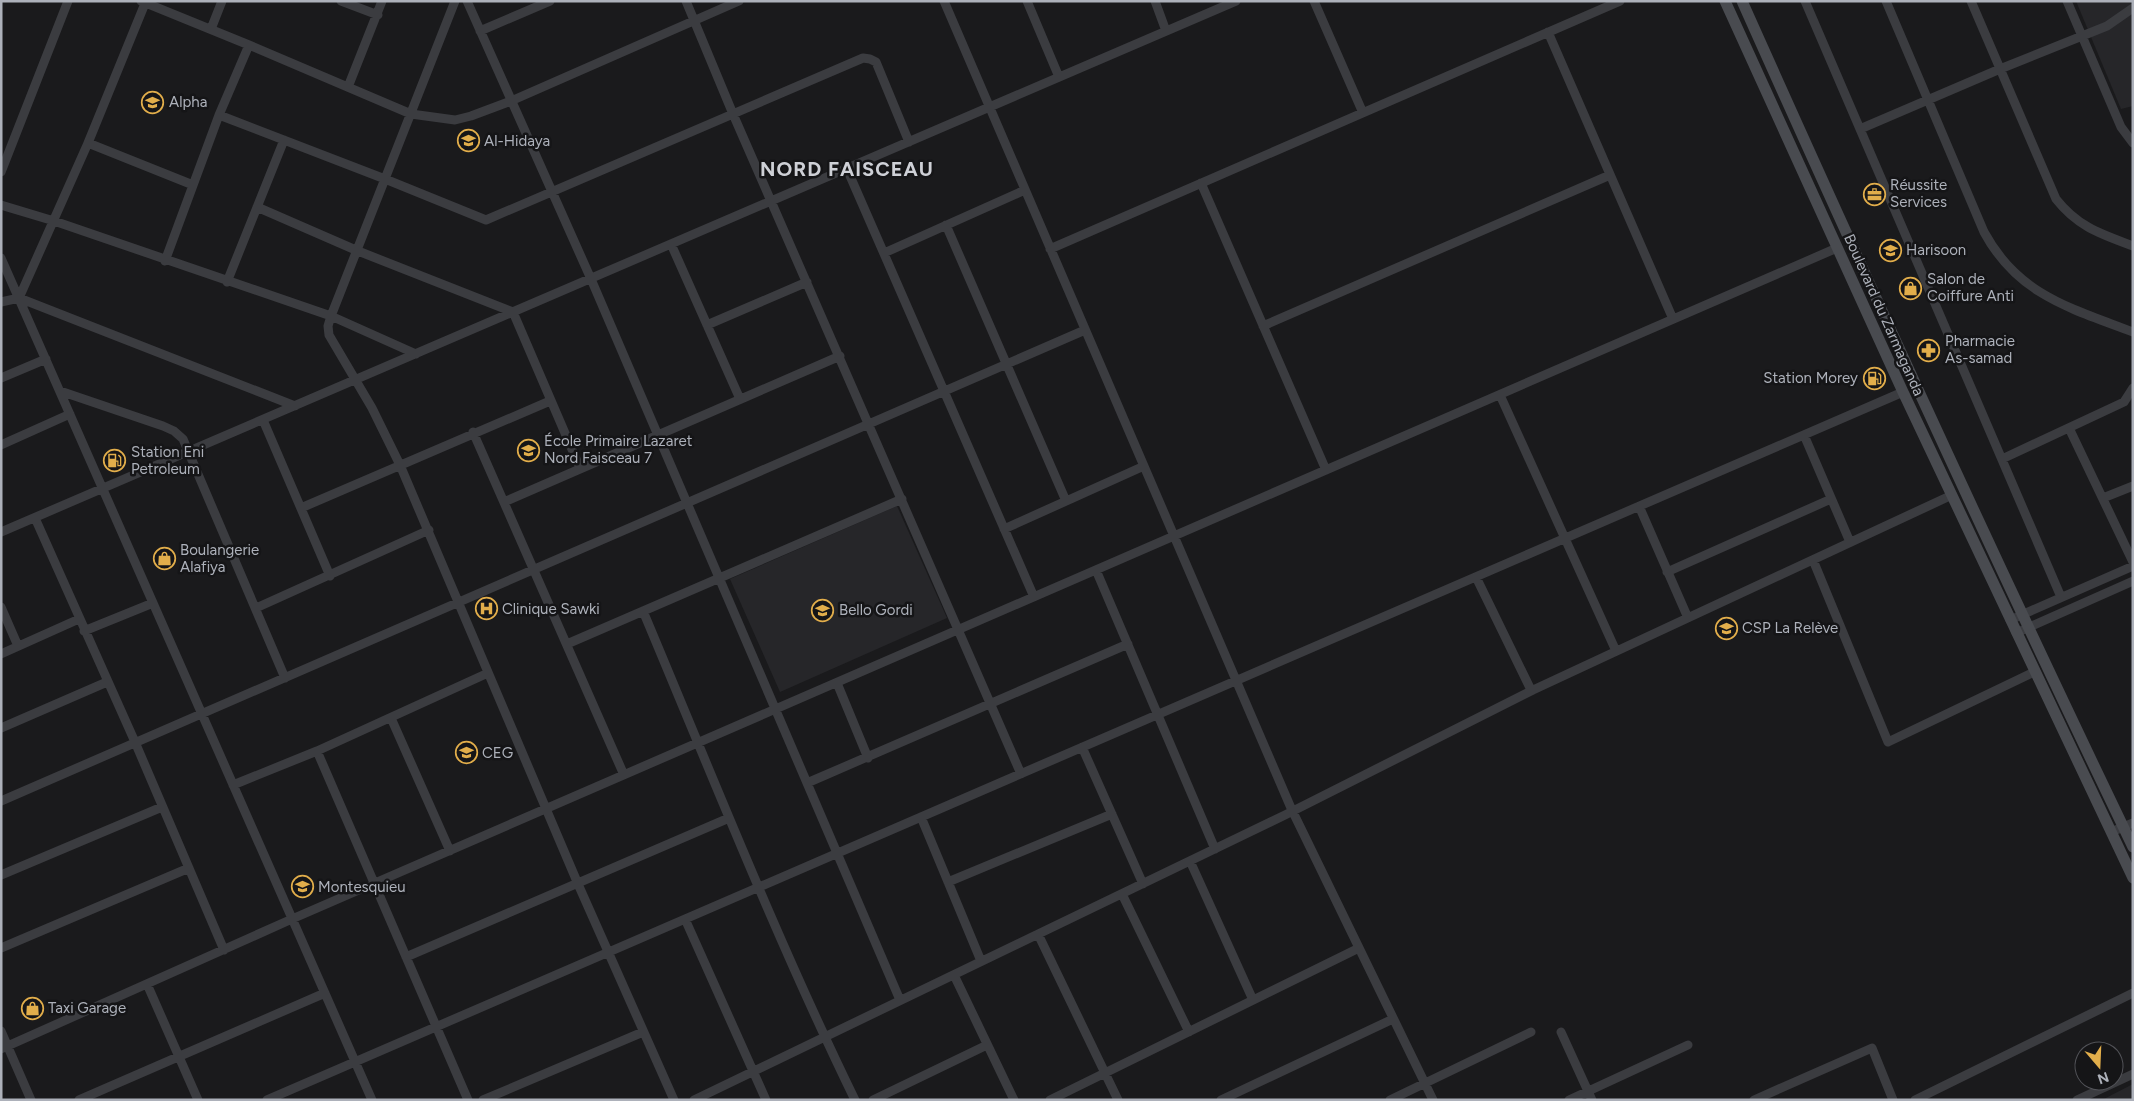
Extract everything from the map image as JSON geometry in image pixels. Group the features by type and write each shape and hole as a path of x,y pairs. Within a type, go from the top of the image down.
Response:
{"main road":[{"name":"Boulevard du Zarmaganda","path":"1725,1 1903,392 2133,878"},
{"name":"Boulevard du Zarmaganda","path":"1742,1 1856,256 2021,615 2128,825 2133,847"}],"street":[{"path":"1,172 68,1"},
{"path":"211,30 222,1"},
{"path":"341,1 378,15"},
{"path":"348,87 382,1"},
{"path":"455,1 331,316 328,326 329,335 372,408 400,465 460,602 488,673 578,884 674,1100"},
{"path":"467,1 590,279 900,1000"},
{"path":"686,1 733,114 870,424 1021,774"},
{"path":"19,298 88,142 144,2 411,114 456,120 511,101 739,1"},
{"path":"944,1 1293,812 1433,1100"},
{"path":"1027,1 1059,77"},
{"path":"1155,1 1166,31"},
{"path":"1,532 1236,1"},
{"path":"1314,1 1363,113"},
{"path":"1050,249 1620,1"},
{"path":"1805,1 2061,597"},
{"path":"1886,1 1984,232 2002,260 2015,275 2060,304 2133,332"},
{"path":"1971,1 2056,199 2068,214 2082,224 2133,246"},
{"path":"2067,1 2121,127 2133,143"},
{"path":"480,31 547,2"},
{"path":"1860,129 2107,26 2133,8"},
{"path":"1548,32 1673,319"},
{"path":"165,261 219,116 249,45"},
{"path":"219,116 385,179 486,220 863,58 876,62 909,142"},
{"path":"227,282 284,140"},
{"path":"88,142 193,185"},
{"path":"847,169 1034,597"},
{"path":"1263,326 1610,175"},
{"path":"1201,184 1326,470"},
{"path":"884,253 1025,190"},
{"path":"1,205 54,221 165,261 331,316 416,354"},
{"path":"257,207 358,251 512,312 580,468"},
{"path":"946,225 1066,501"},
{"path":"671,244 740,399"},
{"path":"5,1048 292,919 1837,248"},
{"path":"1,258 372,1100"},
{"path":"707,325 808,282"},
{"path":"1,302 19,298 295,406"},
{"path":"1,801 1085,330"},
{"path":"504,502 840,356"},
{"path":"1,378 46,359"},
{"path":"2002,460 2124,402 2133,388"},
{"path":"60,391 174,431 183,439 286,678"},
{"path":"271,1099 1903,392"},
{"path":"1500,395 1616,651"},
{"path":"301,508 474,432 550,401"},
{"path":"1,445 70,414"},
{"path":"263,420 330,576"},
{"path":"2069,428 2133,562"},
{"path":"474,432 624,776"},
{"path":"1804,435 1850,542"},
{"path":"1004,529 1144,466"},
{"path":"2103,498 2133,486"},
{"path":"694,1100 1293,812 1531,690 1952,495"},
{"path":"567,644 902,499"},
{"path":"1667,572 1831,499"},
{"path":"1638,506 1688,618"},
{"path":"35,518 135,742 224,950"},
{"path":"256,608 428,530"},
{"path":"1813,560 1888,742 2034,672"},
{"path":"2010,620 2133,566"},
{"path":"1096,570 1215,849"},
{"path":"1476,577 1531,690"},
{"path":"2018,636 2027,627 2133,581"},
{"path":"84,631 153,603"},
{"path":"1,607 18,646"},
{"path":"643,611 758,887 854,1100"},
{"path":"1,654 79,619"},
{"path":"807,783 1128,644"},
{"path":"233,785 317,751 488,673"},
{"path":"1,728 107,682"},
{"path":"837,683 868,758"},
{"path":"391,718 450,851"},
{"path":"1082,747 1143,884"},
{"path":"317,751 468,1100"},
{"path":"1,875 162,807"},
{"path":"948,882 1112,814"},
{"path":"920,817 981,961"},
{"path":"406,957 730,818"},
{"path":"2111,832 2128,825"},
{"path":"1190,861 1253,1000"},
{"path":"1,948 189,868"},
{"path":"1122,894 1189,1032"},
{"path":"685,919 766,1100"},
{"path":"1038,934 1118,1100"},
{"path":"1050,1100 1359,948"},
{"path":"954,975 1014,1100"},
{"path":"146,984 198,1100"},
{"path":"79,1100 325,993"},
{"path":"1915,1100 2133,994"},
{"path":"1221,1100 1393,1019"},
{"path":"1,1032 5,1048 31,1100"},
{"path":"482,1100 643,1032"},
{"path":"1390,1100 1531,1032"},
{"path":"1561,1032 1592,1100"},
{"path":"874,1100 987,1045"},
{"path":"1569,1100 1688,1045"},
{"path":"1754,1100 1872,1048 1893,1100"},
{"path":"2076,1100 2133,1074"}],"shaded area":[{"path":"2076,1 2133,1 2133,106 2121,109"},
{"path":"897,506 947,618 780,692 730,579"},
{"path":"2133,1084 2133,1100 2102,1100 2119,1091 2124,1091 2124,1089"}],"place":[{"name":"Alpha","path":"153,102"},
{"name":"Al-Hidaya","path":"468,141"},
{"name":"Réussite Services","path":"1874,194"},
{"name":"Harisoon","path":"1890,250"},
{"name":"Salon de Coiffure Anti","path":"1911,288"},
{"name":"Pharmacie As-samad","path":"1929,350"},
{"name":"Station Morey","path":"1874,378"},
{"name":"École Primaire Lazaret Nord Faisceau 7","path":"528,450"},
{"name":"Station Eni Petroleum","path":"115,461"},
{"name":"Boulangerie Alafiya","path":"164,559"},
{"name":"Clinique Sawki","path":"486,609"},
{"name":"Bello Gordi","path":"823,610"},
{"name":"CSP La Relève","path":"1726,628"},
{"name":"CEG","path":"466,753"},
{"name":"Montesquieu","path":"302,887"},
{"name":"Taxi Garage","path":"32,1008"}],"district":[{"name":"NORD FAISCEAU","path":"847,169"}]}
